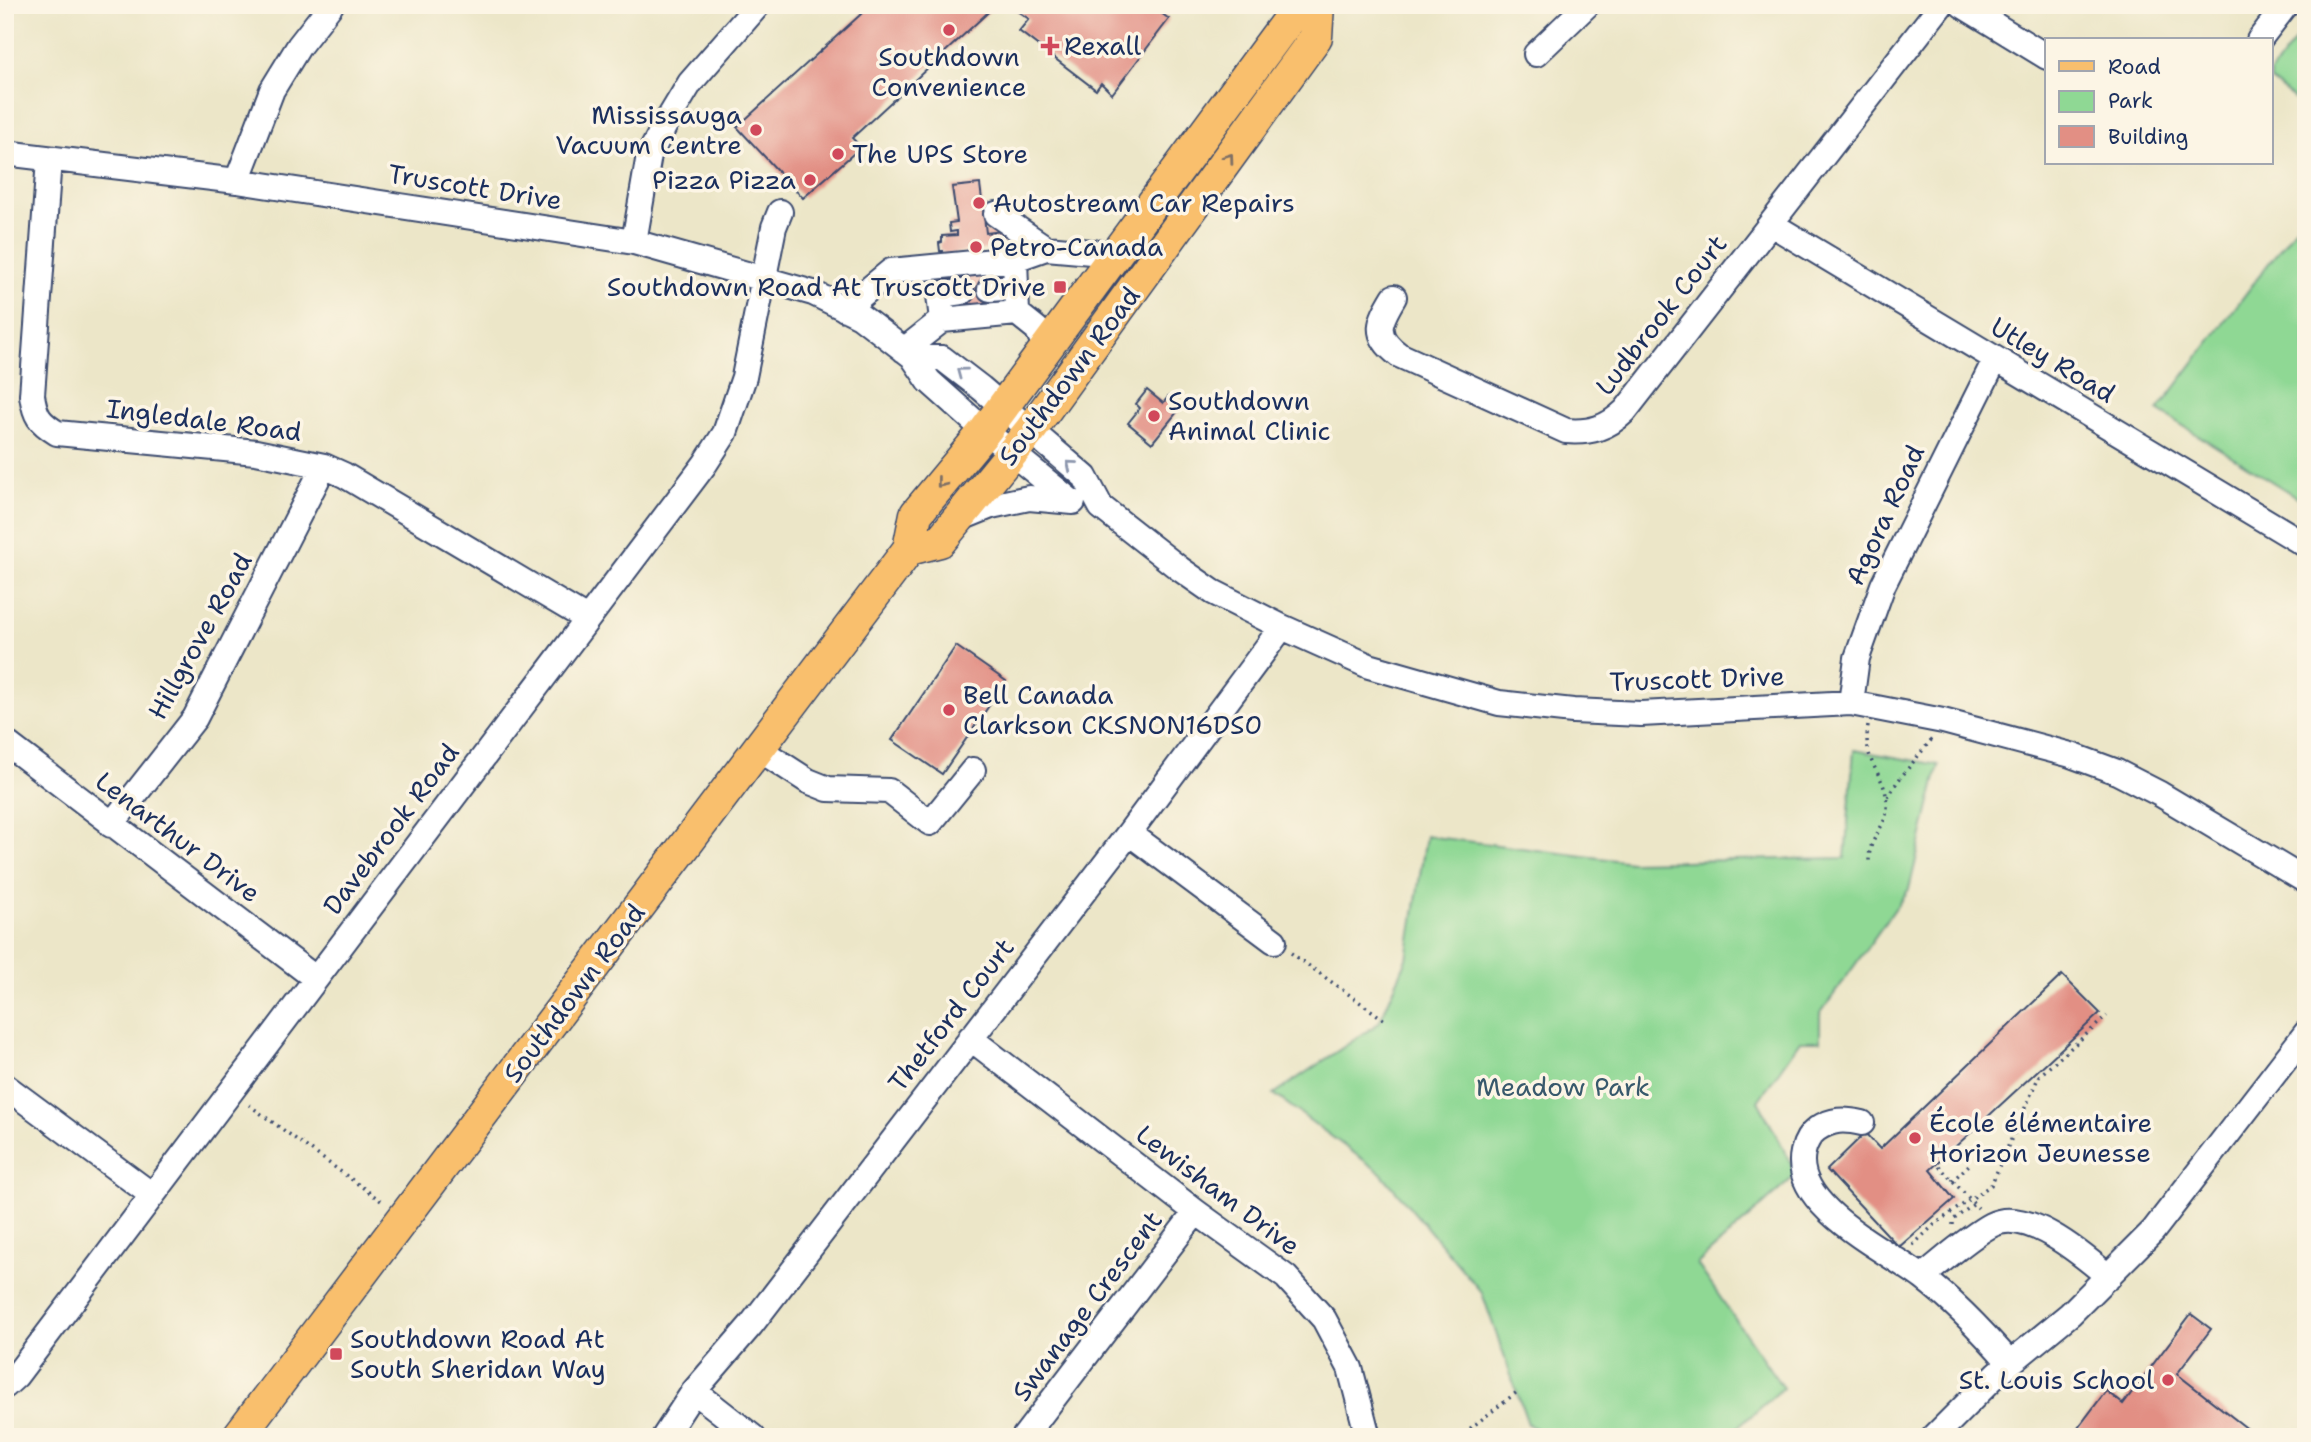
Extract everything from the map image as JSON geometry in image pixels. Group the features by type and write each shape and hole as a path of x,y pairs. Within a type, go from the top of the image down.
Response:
{"main road":[{"name":"Southdown Road","path":"238,1437 909,549 916,514 994,418 1292,15 1311,5"},
{"name":"Southdown Road","path":"909,549 940,541 1021,442 1316,37 1318,5"}],"street":[{"path":"237,181 272,90 299,46 331,5"},
{"path":"634,242 649,155 690,83 758,5"},
{"path":"1536,54 1587,5"},
{"name":"Ludbrook Court","path":"1394,297 1381,318 1380,333 1387,346 1399,355 1566,431 1587,433 1611,424 1625,411 1941,5"},
{"path":"1962,5 2045,56"},
{"path":"2261,38 2286,5"},
{"name":"Truscott Drive","path":"5,153 237,181 634,242 813,293 860,316 908,353 929,381 994,418 1021,442 1072,502 1101,508"},
{"name":"Ingledale Road","path":"49,159 32,396 33,407 41,424 57,433 256,453 324,466 344,475 587,620"},
{"name":"Davebrook Road","path":"5,1386 16,1376 705,464 725,433 744,377 780,212"},
{"path":"996,214 1046,247"},
{"name":"Utley Road","path":"1771,224 2306,545"},
{"path":"845,309 891,271 1015,259 1046,247 1114,254"},
{"path":"1015,259 1017,313"},
{"path":"908,353 942,320 950,294 936,266"},
{"path":"990,289 1016,287"},
{"path":"942,320 1017,313 1037,329 1045,346"},
{"name":"Agora Road","path":"1861,705 1857,658 1883,585 1995,360"},
{"name":"Truscott Drive","path":"1021,442 1085,477 1101,508 1213,592 1368,666 1499,703 1573,711 1641,714 1861,705 1943,721 2071,755 2117,772 2160,793 2306,881"},
{"name":"Hillgrove Road","path":"111,825 195,718 324,466"},
{"path":"956,521 991,506 1029,498 1072,502"},
{"name":"Thetford Court","path":"664,1437 694,1391 751,1325 1129,833 1282,627"},
{"name":"Lenarthur Drive","path":"5,742 315,978"},
{"path":"757,748 808,782 828,789 888,790 930,823 973,770"},
{"path":"1129,833 1274,941"},
{"path":"1934,1437 2010,1363 2070,1314 2153,1231 2306,1033"},
{"name":"Lewisham Drive","path":"970,1038 1196,1212 1286,1277 1324,1319 1350,1368 1368,1437"},
{"path":"5,1086 152,1195"},
{"path":"1862,1123 1846,1119 1827,1122 1811,1133 1801,1160 1805,1180 1822,1204 1866,1241 1922,1277 1974,1323 2010,1363"},
{"name":"Swanage Crescent","path":"1024,1437 1196,1212"},
{"path":"1922,1277 1992,1224 2018,1221 2034,1224 2109,1277"},
{"path":"694,1391 753,1437"}],"path":[{"path":"1861,705 1868,754 1887,799 1888,810 1881,831 1873,841 1869,865"},
{"path":"1887,799 1943,721"},
{"path":"1274,941 1386,1021"},
{"path":"1896,1261 1935,1224 1972,1201 1991,1185 2039,1076 2107,1016"},
{"path":"230,1091 404,1218"},
{"path":"1952,1181 1972,1162"},
{"path":"1939,1166 1992,1224"},
{"path":"1459,1437 1517,1392"}],"green space":[{"path":"2306,27 2306,107 2272,82 2272,71"},
{"path":"2306,214 2306,503 2158,410"},
{"name":"Meadow Park","path":"1854,750 1939,765 1909,889 1820,1014 1820,1041 1800,1041 1758,1101 1797,1174 1697,1264 1783,1388 1727,1437 1550,1437 1528,1424 1482,1293 1381,1173 1274,1094 1379,1023 1407,959 1426,836 1631,862 1845,858"}],"building":[{"path":"871,5 996,5 852,138 861,147 803,198 737,127"},
{"path":"1008,5 1155,5 1153,7 1169,19 1112,94 1101,83 1096,90 1019,31 1029,19"},
{"path":"980,184 986,233 1002,231 1004,247 943,255 939,243 942,242 942,236 957,235 957,231 950,232 949,223 957,222 952,187"},
{"path":"988,269 993,310 965,313 960,273"},
{"name":"Southdown Animal Clinic","path":"1147,390 1163,403 1169,396 1182,406 1152,443 1128,423 1140,408 1136,404"},
{"name":"Bell Canada Clarkson CKSNON16DS0","path":"956,646 1006,681 942,774 892,740"},
{"path":"2062,975 2100,1013 1930,1170 1954,1199 1899,1247 1827,1170 1865,1133 1880,1149"},
{"path":"2191,1314 2211,1329 2177,1374 2258,1437 2072,1436 2106,1391 2123,1404"}],"place":[{"name":"Southdown Convenience","path":"949,30"},
{"name":"Rexall","path":"1050,46"},
{"name":"Mississauga Vacuum Centre","path":"756,130"},
{"name":"The UPS Store","path":"838,154"},
{"name":"Pizza Pizza","path":"810,180"},
{"name":"Autostream Car Repairs","path":"979,203"},
{"name":"Petro-Canada","path":"976,247"},
{"name":"Southdown Road At Truscott Drive","path":"1060,287"},
{"name":"Southdown Animal Clinic","path":"1154,416"},
{"name":"Bell Canada Clarkson CKSNON16DS0","path":"949,710"},
{"name":"École élémentaire Horizon Jeunesse","path":"1915,1138"},
{"name":"Southdown Road At South Sheridan Way","path":"336,1354"},
{"name":"St. Louis School","path":"2168,1380"}]}
